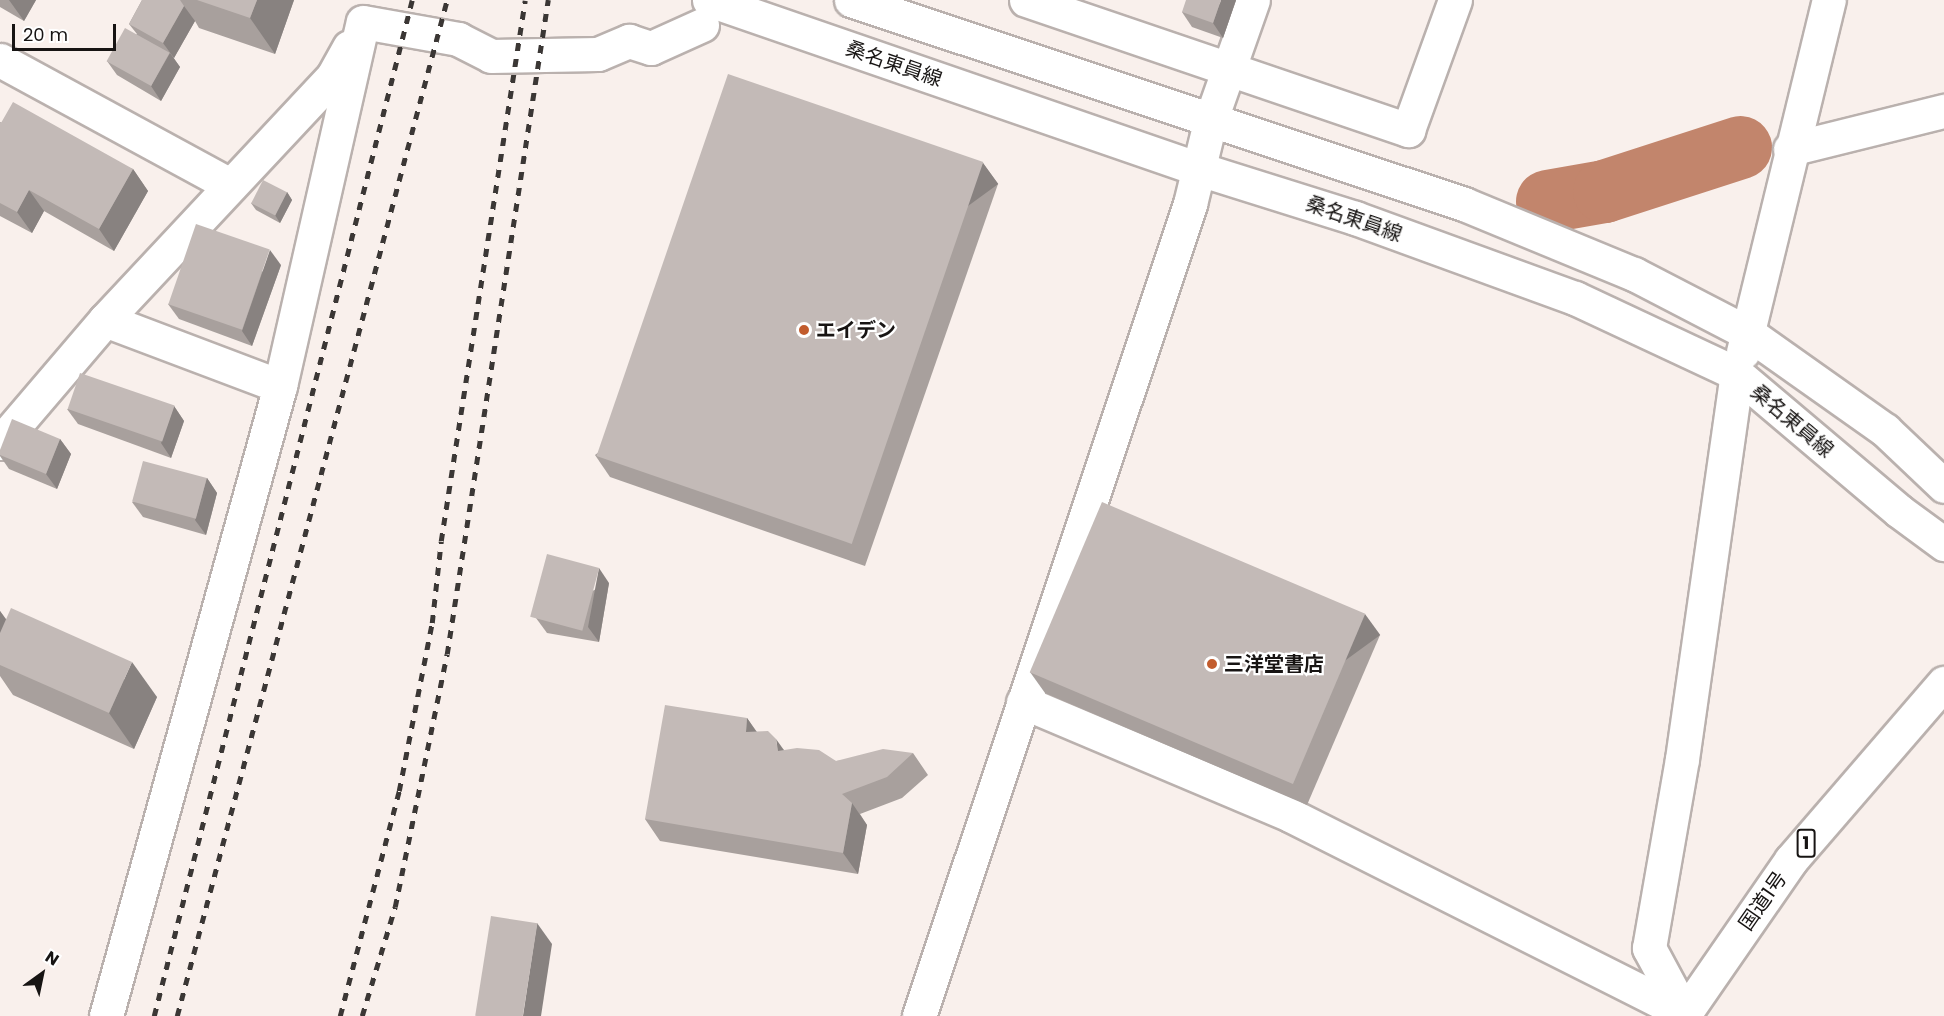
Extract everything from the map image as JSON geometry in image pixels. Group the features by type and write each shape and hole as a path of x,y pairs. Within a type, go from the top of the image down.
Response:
{"main road":[{"path":"851,0 1210,122 1464,204 1634,274 1748,333 1885,430 1944,486"},
{"path":"1026,0 1230,66 1408,130 1455,0"},
{"path":"920,1016 1199,169 1210,122 1253,0"},
{"path":"1684,1014 1649,948 1682,759 1737,374 1790,149 1829,0"},
{"path":"366,11 458,39 491,56 598,54 629,41 651,48 705,12"},
{"path":"0,443 105,320 333,76 366,11"},
{"path":"106,1016 280,386 366,11"},
{"name":"桑名東員線","path":"705,12 1355,218 1575,298 1737,374 1899,511 1944,544"},
{"path":"0,60 230,185"},
{"path":"1790,149 1944,111"},
{"path":"105,320 280,386"},
{"name":"国道1号","path":"1684,1014 1791,860 1944,683"},
{"path":"1023,702 1290,815 1684,1014"}],"building":[{"path":"142,0 180,0 184,6 163,43 129,24"},
{"path":"197,0 257,0 250,18"},
{"path":"1186,0 1221,0 1213,23 1182,12"},
{"path":"125,28 170,53 151,86 107,61"},
{"name":"エイデン","path":"728,74 983,162 852,544 596,456"},
{"path":"13,102 133,169 99,229 29,190 17,212 0,203 0,122"},
{"path":"263,180 287,192 275,215 251,203"},
{"path":"196,224 270,249 242,330 168,304"},
{"path":"80,373 175,406 162,441 68,409"},
{"path":"12,419 60,439 46,474 0,455"},
{"path":"143,461 207,478 196,519 132,502"},
{"name":"三洋堂書店","path":"1102,502 1365,614 1293,784 1030,672"},
{"path":"547,554 599,568 582,631 530,617"},
{"path":"11,608 132,662 109,713 0,665 0,633"},
{"path":"665,705 747,718 746,732 768,731 776,739 778,751 797,748 819,750 836,761 883,749 913,753 887,777 842,794 852,803 843,853 645,819"},
{"path":"491,916 537,923 523,1016 475,1016"}],"waterway":[{"path":"1547,201 1604,191 1740,147"}],"railway":[{"path":"154,1016 412,0"},
{"path":"177,1016 447,0"},
{"path":"340,1016 399,791 432,623 441,541 525,0"},
{"path":"362,1016 395,907 447,654 548,0"}],"place":[{"name":"エイデン","path":"804,330"},
{"name":"三洋堂書店","path":"1212,664"}]}
